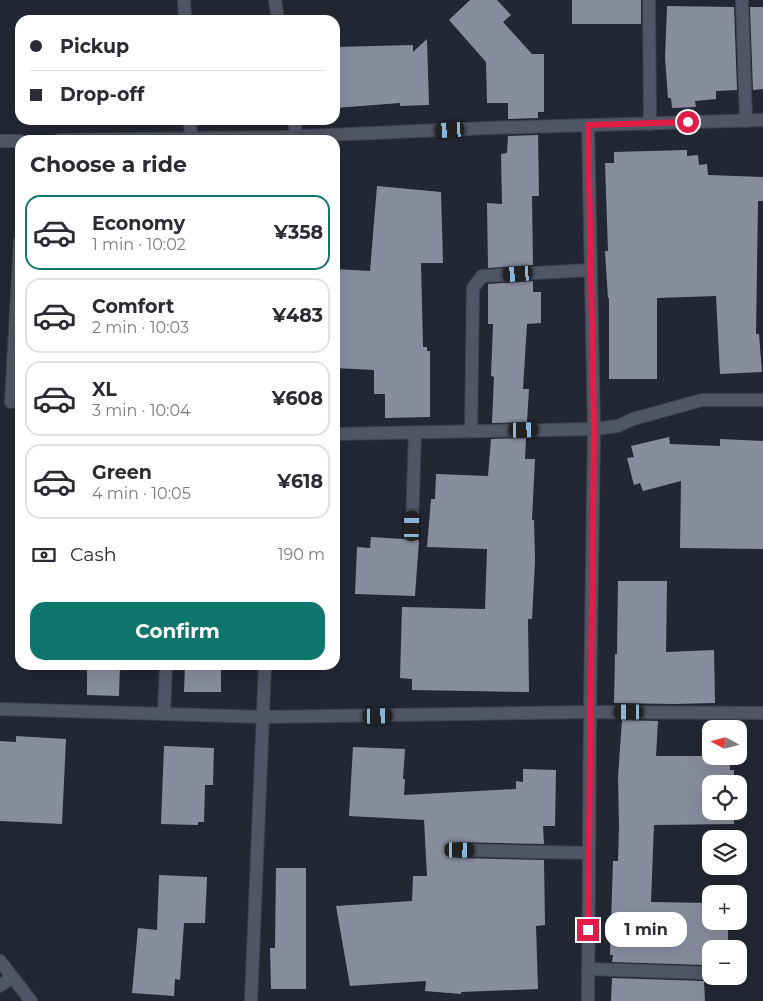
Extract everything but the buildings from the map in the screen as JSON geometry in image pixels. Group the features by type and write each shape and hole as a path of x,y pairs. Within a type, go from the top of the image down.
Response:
{"street":[{"path":"184,0 185,15"},
{"path":"275,0 277,15"},
{"path":"649,0 650,124"},
{"path":"742,0 746,121"},
{"path":"321,135 763,120"},
{"path":"588,125 594,429 588,1001"},
{"path":"0,141 15,140"},
{"path":"471,431 473,288 482,276 590,270"},
{"path":"11,402 15,330"},
{"path":"340,434 594,429 618,426 633,419 702,400 763,400"},
{"path":"412,526 414,433"},
{"path":"164,714 166,670"},
{"path":"251,1001 265,670"},
{"path":"0,709 262,718 590,712 763,713"},
{"path":"460,850 589,853"},
{"path":"0,961 31,1001"},
{"path":"588,969 702,973"},
{"path":"0,986 12,977"}],"route":[{"path":"588,930 594,429 588,125 688,122"}]}
